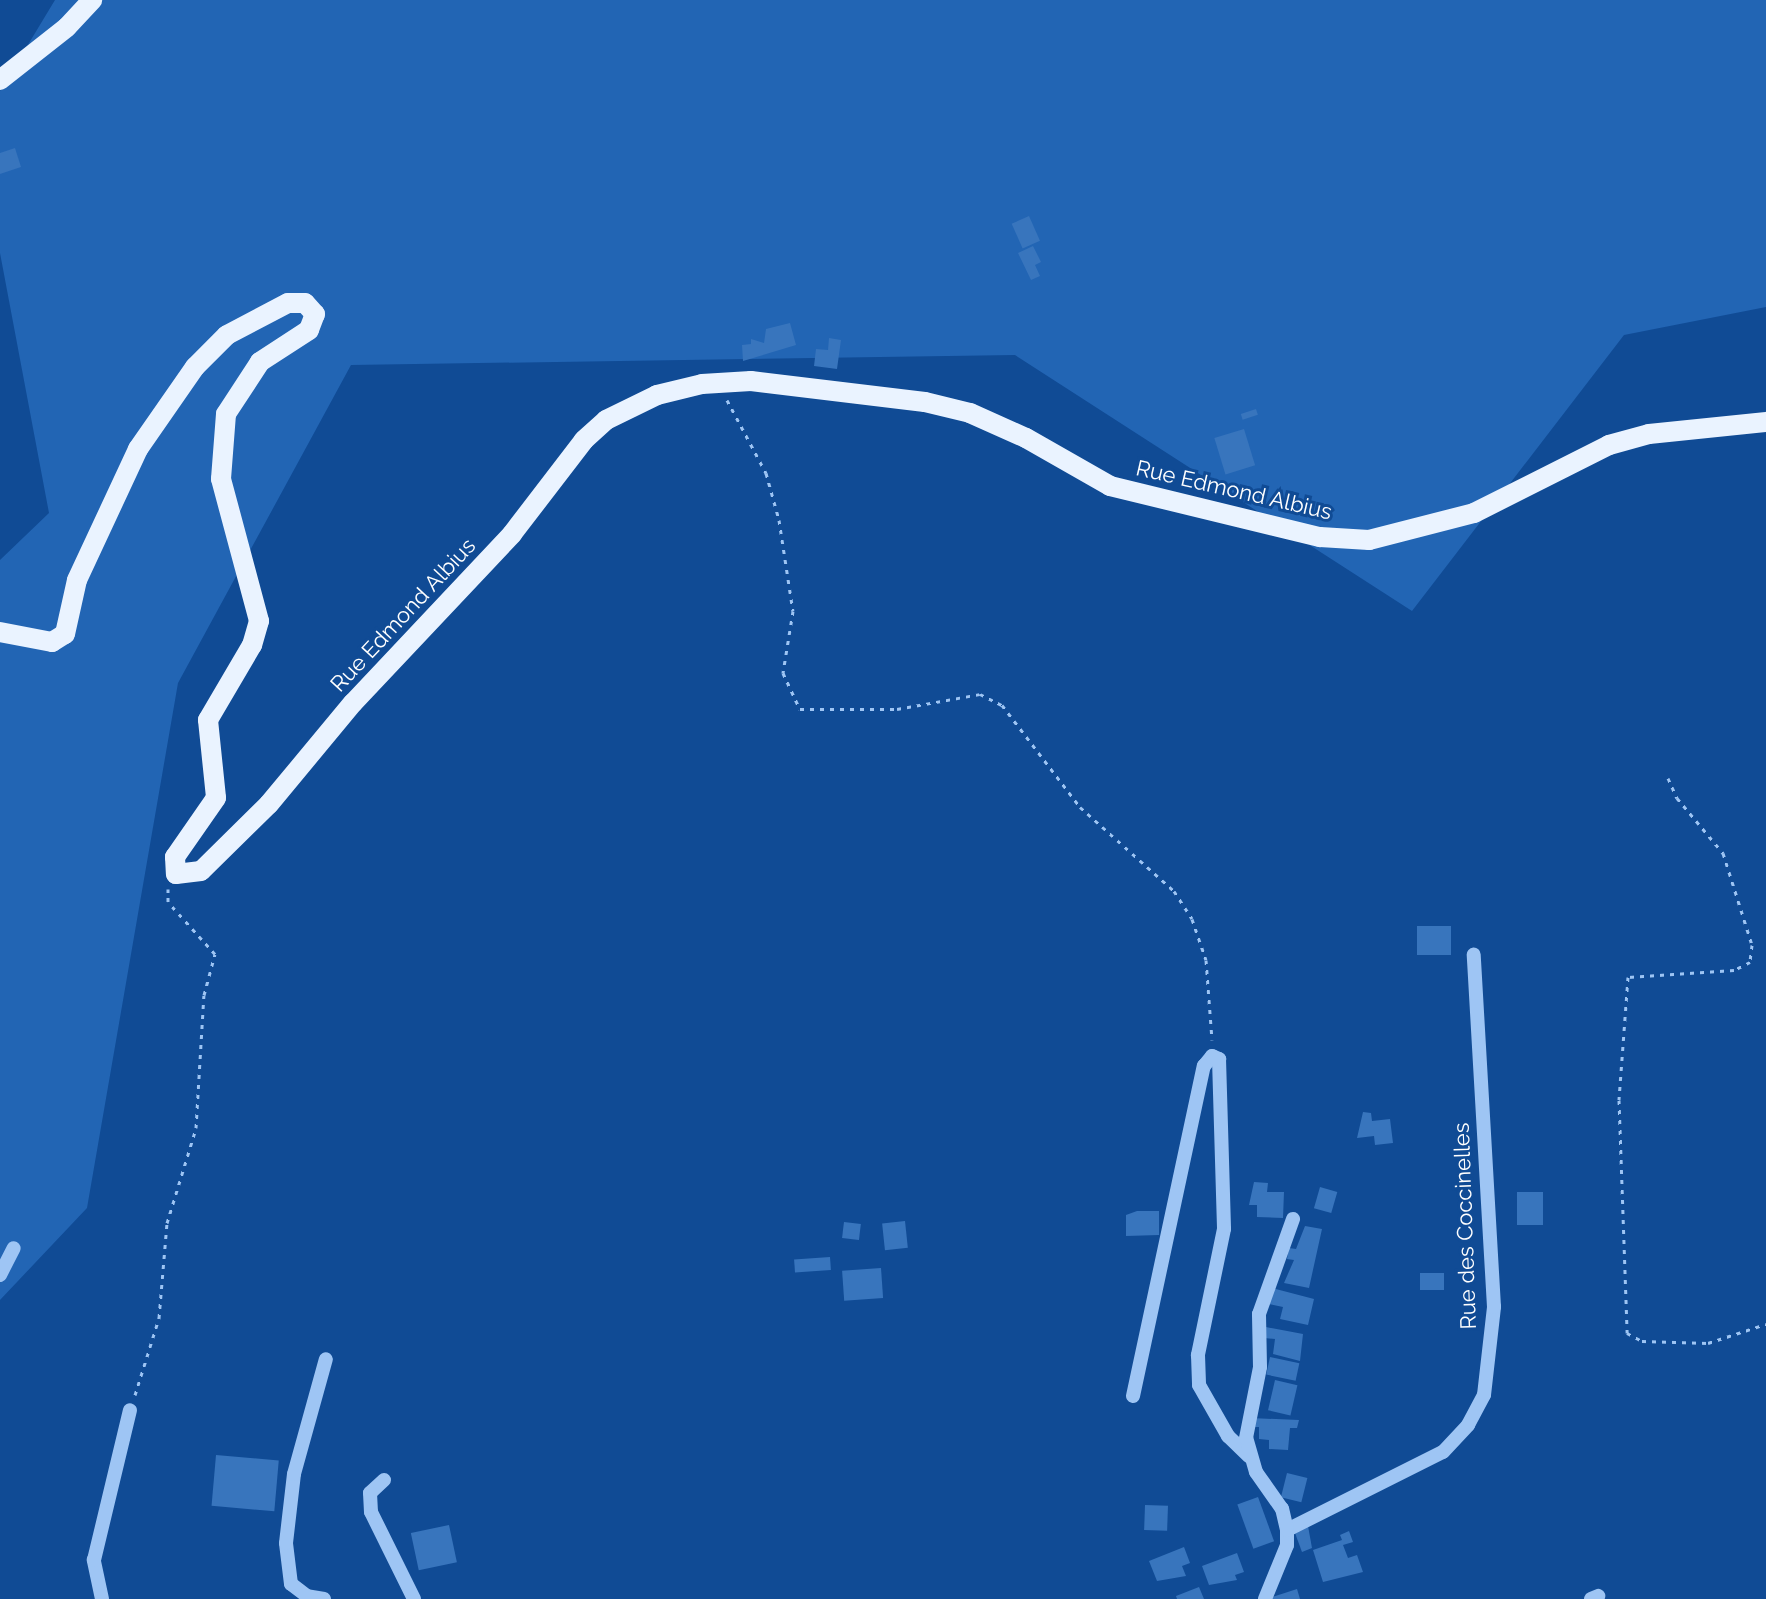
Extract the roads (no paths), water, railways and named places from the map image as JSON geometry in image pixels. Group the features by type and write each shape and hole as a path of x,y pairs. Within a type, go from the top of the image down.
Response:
{"main road":[{"path":"0,80 67,27 92,0"},
{"name":"Rue Edmond Albius","path":"0,632 52,642 65,634 77,580 106,512 138,449 195,367 227,335 288,303 305,303 315,314 309,330 260,362 226,414 221,479 259,621 252,645 208,720 216,798 175,857 176,874 201,871 269,804 353,703 512,534 584,440 606,420 644,401 702,384 751,381 925,402 970,413 1026,438 1110,486 1320,537 1369,540 1409,534 1474,513 1609,445 1649,434 1766,422"}],"street":[{"name":"Rue des Coccinelles","path":"1287,1530 1443,1452 1468,1425 1484,1395 1494,1307 1474,955"},
{"path":"1133,1396 1204,1066 1216,1058 1224,1229 1198,1355 1199,1385 1228,1436 1249,1456 1282,1509 1287,1545 1265,1599"},
{"path":"1249,1456 1246,1438 1260,1367 1259,1314 1293,1219"},
{"path":"0,1275 14,1248"},
{"path":"324,1599 298,1591 285,1565 294,1474 326,1359"},
{"path":"102,1599 94,1560 130,1410"},
{"path":"384,1480 370,1493 371,1512 414,1599"}]}
